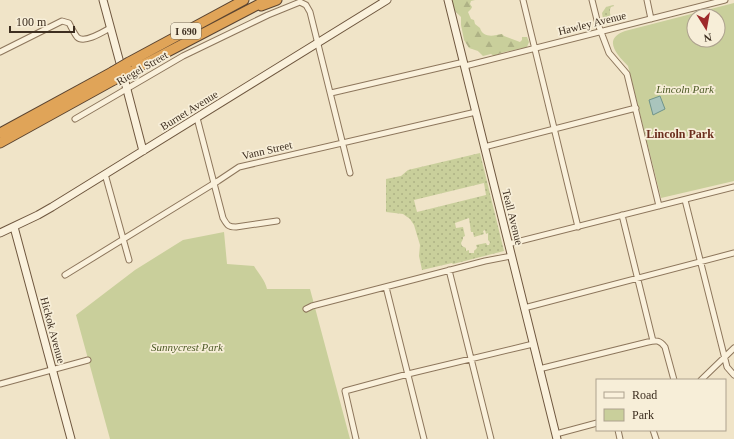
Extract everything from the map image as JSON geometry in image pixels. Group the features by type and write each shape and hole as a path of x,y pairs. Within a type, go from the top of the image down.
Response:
{"highway":[{"name":"I 690","path":"0,143 113,76 127,66 244,0"},
{"name":"I 690","path":"127,66 241,14 267,0"},
{"path":"241,14 277,0"},
{"name":"I 690","path":"0,133 113,76"}],"street":[{"path":"103,0 110,28 127,66"},
{"name":"Burnet Avenue","path":"0,233 38,215 387,0"},
{"name":"Teall Avenue","path":"448,0 556,436"},
{"path":"523,0 578,227"},
{"path":"592,0 600,31 609,54 628,74 659,206"},
{"path":"647,0 651,19"},
{"name":"Hawley Avenue","path":"331,93 534,48 651,19 713,1 725,0"},
{"name":"Riegel Street","path":"74,119 126,85 183,56 300,2 308,7 318,42"},
{"path":"0,52 62,21 69,23 77,36 80,38 87,39 110,28"},
{"path":"318,42 350,173"},
{"path":"126,85 143,151"},
{"path":"484,147 636,108"},
{"name":"Vann Street","path":"65,275 123,238 214,184 239,167 476,112"},
{"path":"197,118 223,218 229,226 236,227 277,221"},
{"path":"105,174 129,260"},
{"path":"508,244 734,187"},
{"path":"685,200 724,357 727,367 734,375"},
{"path":"622,215 653,341"},
{"name":"Hickok Avenue","path":"14,227 71,439"},
{"path":"524,308 734,253"},
{"path":"306,309 312,306 449,270 511,256"},
{"path":"449,270 491,439"},
{"path":"386,287 424,439"},
{"path":"539,369 658,341 665,347 674,379"},
{"path":"356,439 345,391 471,358 533,344"},
{"path":"702,379 734,348"},
{"path":"0,384 88,360"},
{"path":"556,436 596,423"}],"green space":[{"path":"452,0 475,0 471,1 470,4 472,7 468,12 471,19 474,20 475,24 483,33 492,36 502,34 520,42 522,37 527,37 529,42 527,47 494,56 491,54 483,56 478,51 469,48 464,40 461,17 455,11"},
{"name":"Lincoln Park","path":"734,3 734,181 661,198 628,66 616,52 614,47 614,38 618,34 686,15 686,48 726,48 726,8 715,8"},
{"path":"614,6 611,7 610,11 612,23 604,25 602,13 606,7"},
{"path":"480,153 504,251 422,270 419,256 420,245 414,225 410,219 403,214 386,212 386,179 401,176 408,170","holes":["484,183 486,195 417,212 414,200","469,218 471,232 473,232 474,237 484,234 483,231 485,230 486,234 488,233 488,240 490,242 489,245 486,243 476,245 477,248 474,253 469,253 469,250 466,251 466,248 462,246 461,243 463,237 465,236 463,227 456,228 455,223"]},
{"name":"Sunnycrest Park","path":"224,232 227,264 254,266 267,289 310,289 350,439 110,439 76,315 135,270 183,240"}],"water":[{"path":"660,96 665,109 653,115 649,100"}],"district":[{"name":"Lincoln Park","path":"680,134"}]}
